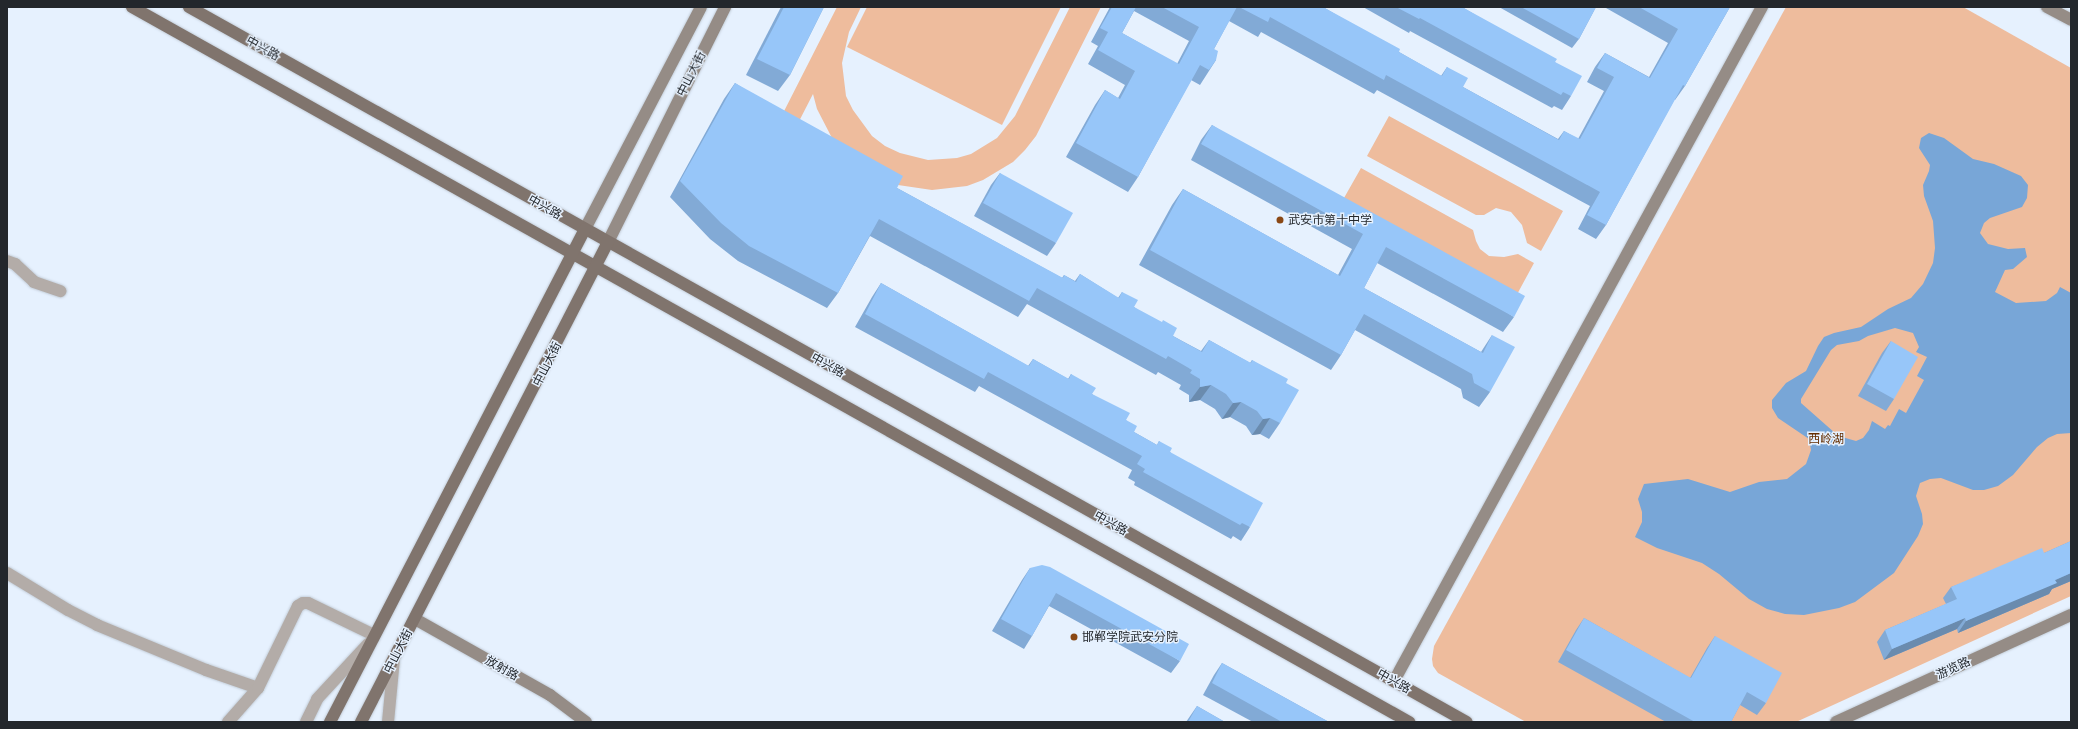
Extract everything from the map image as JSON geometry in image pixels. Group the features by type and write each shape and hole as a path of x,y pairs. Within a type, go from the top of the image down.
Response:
{"main road":[{"path":"132,7 1409,722"},
{"name":"中兴路","path":"189,7 1467,722"},
{"name":"中山大街","path":"330,722 585,229"},
{"name":"中山大街","path":"362,720 608,242"}],"street":[{"name":"中山大街","path":"585,229 701,7"},
{"name":"中山大街","path":"608,242 725,7"},
{"path":"1394,681 1762,7"},
{"path":"2047,7 2071,20"},
{"path":"7,260 15,264 34,282 60,291"},
{"path":"7,573 96,625 206,670 258,688"},
{"path":"228,722 258,688 298,606 303,603 308,603 373,638 317,699 306,722"},
{"name":"游览路","path":"1840,721 2071,615"},
{"name":"放射路","path":"415,619 550,695 586,722"},
{"path":"388,722 394,658"}],"green space":[{"path":"837,7 861,7 849,32 842,63 846,96 853,110 872,136 885,146 900,153 928,160 957,158 971,154 997,138 1015,116 1070,7 1101,7 1036,136 1025,150 1013,162 983,180 967,186 932,190 898,185 832,138 817,109 813,94 794,131 778,123"},
{"path":"867,7 1061,7 1002,125 847,47"},
{"name":"西岭湖","path":"1786,7 1963,7 2071,68 2071,596 1796,722 1526,722 1438,673 1433,666 1432,659 1434,646"},
{"path":"1389,116 1563,211 1541,251 1527,243 1522,225 1511,212 1496,208 1484,215 1476,215 1367,156"},
{"path":"1361,168 1473,230 1480,249 1489,256 1504,257 1518,254 1534,263 1514,300 1340,205"}],"water":[{"path":"1929,133 1944,138 1973,159 1994,164 2021,176 2028,185 2027,198 2022,207 1990,218 1984,223 1980,233 1988,244 2008,249 2025,248 2027,257 2013,269 2005,270 1995,292 2016,303 2046,301 2057,293 2060,287 2071,293 2071,433 2057,434 2048,438 2037,447 2013,475 1998,486 1984,490 1973,490 1941,478 1930,479 1920,483 1916,496 1922,514 1923,524 1918,536 1894,573 1855,602 1839,608 1804,615 1785,614 1767,609 1749,599 1719,574 1702,563 1657,548 1635,537 1642,522 1642,512 1638,499 1644,484 1688,479 1730,492 1759,482 1787,479 1806,464 1811,450 1809,439 1778,418 1772,408 1772,400 1786,383 1806,371 1824,337 1834,333 1861,327 1888,309 1911,298 1923,284 1933,263 1935,248 1933,221 1924,196 1923,185 1930,165 1919,148 1921,138","holes":["1895,328 1913,333 1919,347 1916,352 1927,357 1917,376 1924,380 1906,413 1899,409 1890,426 1888,425 1885,429 1872,421 1869,430 1863,438 1856,441 1842,437 1835,433 1801,403 1801,399 1831,350 1837,345 1859,341 1868,336"]}],"building":[{"path":"784,7 824,7 790,75 757,59"},
{"path":"1112,7 1136,7 1122,33 1179,64 1199,27 1162,7 1237,7 1214,49 1218,51 1216,60 1209,70 1200,65 1138,177 1076,143 1105,90 1120,99 1135,71 1098,50 1108,32 1100,28"},
{"path":"1239,7 1323,7 1400,49 1399,52 1442,76 1447,67 1468,78 1463,87 1559,140 1564,131 1580,139 1614,77 1597,68 1605,53 1650,78 1678,29 1639,7 1730,7 1685,86 1683,85 1606,225 1587,215 1600,192 1386,75 1384,80 1270,17 1268,22"},
{"path":"1396,7 1462,7 1557,59 1555,62 1582,76 1571,96 1563,92 1561,95 1420,18 1419,19"},
{"path":"1521,7 1596,7 1579,39"},
{"path":"735,83 903,176 897,188 1063,278 1064,275 1076,282 1080,274 1119,298 1122,292 1138,300 1134,307 1177,328 1173,336 1202,352 1209,340 1251,363 1252,360 1288,379 1286,383 1299,390 1280,423 1270,418 1263,419 1257,411 1241,402 1233,403 1226,394 1211,385 1200,387 1200,379 1190,373 1192,370 1168,356 1166,359 1037,288 1029,301 879,219 838,293 749,246 721,223 680,181"},
{"path":"1212,125 1525,296 1514,317 1386,247 1364,288 1483,353 1492,335 1515,347 1490,392 1474,383 1472,374 1364,314 1341,355 1150,250 1183,189 1340,276 1363,234 1201,144"},
{"path":"1000,173 1073,213 1056,243 983,203"},
{"path":"881,283 1029,366 1033,359 1069,379 1071,374 1096,388 1092,394 1130,413 1126,420 1137,426 1134,432 1157,445 1159,441 1172,448 1170,452 1263,503 1250,527 1242,523 1240,525 1143,472 1145,469 1137,464 1142,456 988,372 984,379 865,314"},
{"path":"1891,341 1918,357 1894,399 1867,384"},
{"path":"2071,541 2071,573 2055,580 2057,583 1966,621 1965,618 1892,649 1885,630 1957,599 1951,587 2042,548 2044,553"},
{"path":"1042,565 1050,567 1189,644 1180,661 1056,593 1032,636 1001,619 1030,568"},
{"path":"1584,618 1691,678 1715,636 1782,673 1766,703 1747,692 1731,722 1695,722 1566,650"},
{"path":"1222,663 1329,722 1282,722 1212,683"},
{"path":"1197,706 1225,722 1188,722"}],"place":[{"name":"武安市第十中学","path":"1280,220"},
{"name":"邯郸学院武安分院","path":"1074,637"}]}
